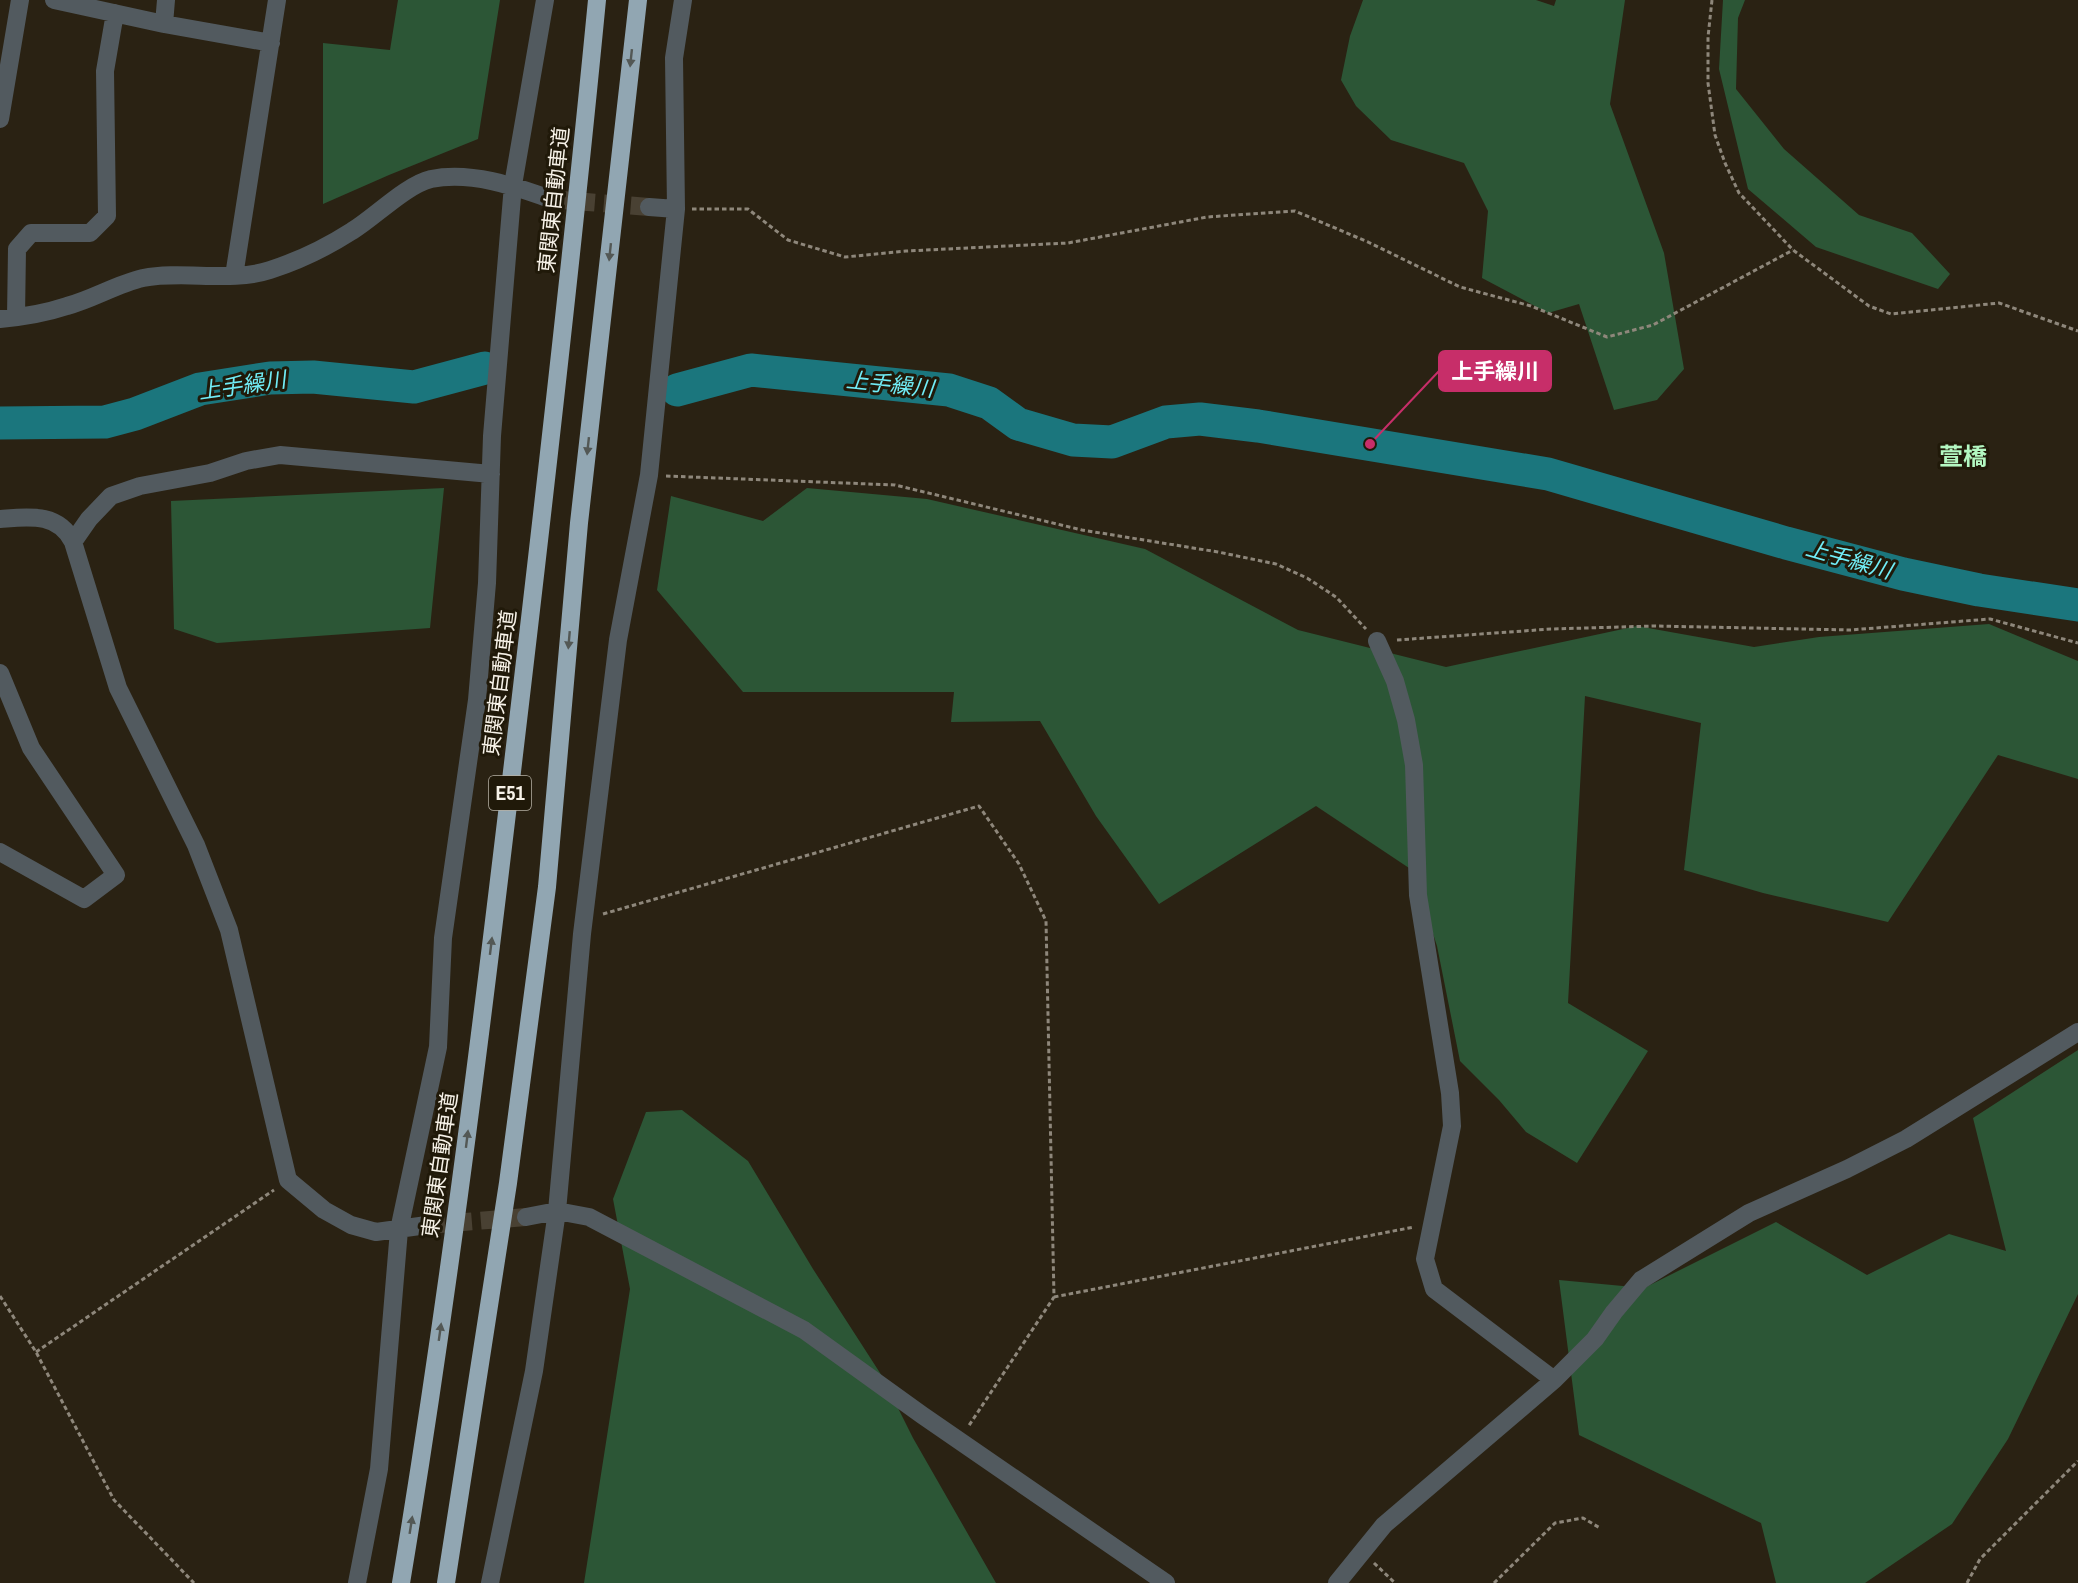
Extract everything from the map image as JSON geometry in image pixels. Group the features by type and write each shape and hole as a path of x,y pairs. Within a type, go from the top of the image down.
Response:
{"highway":[{"name":"東関東自動車道","path":"401,1583 419,1478 463,1176 541,534 597,0"},
{"name":"E51","path":"446,1583 508,1183 547,887 579,523 638,0"}],"street":[{"path":"0,119 20,0"},
{"path":"54,0 164,24 271,43"},
{"path":"164,24 166,0"},
{"path":"234,276 277,0"},
{"path":"357,1583 380,1469 399,1230 438,1047 443,938 477,700 487,583 491,474 513,185 545,0"},
{"path":"490,1583 534,1371 557,1211 584,920 618,640 649,475 676,209 674,58 683,0"},
{"path":"115,14 105,71 107,216 90,233 31,233 8,252 8,318 66,307 144,278 234,276 267,271 305,257 352,231 417,184 430,180 449,177 469,178 513,185 550,199"},
{"path":"649,207 676,209"},
{"path":"73,542 89,519 111,496 140,486 210,473 246,461 280,455 491,474"},
{"path":"0,519 33,516 50,519 70,535 118,688 196,845 230,930 288,1180 324,1210 351,1225 376,1232 427,1225"},
{"path":"1377,641 1395,681 1406,720 1414,765 1418,895 1450,1093 1452,1126 1425,1259 1434,1288 1554,1380"},
{"path":"0,673 31,747 116,875 84,898 0,852"},
{"path":"1337,1583 1384,1525 1554,1380 1595,1339 1641,1280 1749,1213 1848,1169 1906,1139 2078,1032"},
{"path":"526,1216 557,1211 589,1217 804,1330 959,1441 1167,1583"}],"path":[{"path":"1712,0 1708,37 1708,83 1715,135 1739,193 1793,250 1869,306 1891,314 1999,303 2078,331"},
{"path":"676,209 748,209 788,240 844,257 906,251 1068,243 1208,217 1294,211 1368,242 1460,287 1531,306 1607,337 1653,325 1793,250"},
{"path":"649,475 895,485 1082,530 1218,552 1275,564 1307,578 1336,597 1377,641 1551,629 1655,626 1850,630 1990,619 2078,643"},
{"path":"584,920 979,806 1019,864 1046,921 1054,1297 959,1441"},
{"path":"36,1352 288,1180"},
{"path":"1054,1297 1432,1223"},
{"path":"0,1296 36,1352 114,1500 194,1583"},
{"path":"1966,1583 1980,1558 2078,1461"},
{"path":"1494,1583 1556,1523 1583,1518 1600,1528"},
{"path":"1362,1551 1395,1583"}],"green space":[{"path":"398,0 500,0 478,139 323,204 323,43 390,50"},
{"path":"1363,0 1536,0 1554,6 1556,0 1625,0 1610,104 1664,253 1684,369 1657,400 1614,410 1579,304 1548,313 1482,278 1488,211 1464,163 1391,140 1356,106 1341,80 1350,36"},
{"path":"1723,0 1745,0 1738,18 1736,89 1784,149 1859,215 1912,233 1950,274 1938,289 1816,247 1748,189 1719,69"},
{"path":"444,488 430,628 217,643 174,629 171,501"},
{"path":"807,488 927,499 1145,549 1298,630 1446,667 1637,626 1754,647 1819,637 1989,624 2078,661 2078,779 1998,755 1888,922 1763,893 1684,870 1701,723 1585,696 1568,1003 1648,1051 1577,1163 1526,1132 1499,1100 1460,1061 1437,946 1412,870 1316,806 1159,904 1096,816 1040,721 951,722 954,692 743,692 657,590 671,496 763,521"},
{"path":"2078,1050 2078,1294 2008,1439 1952,1524 1865,1583 1776,1583 1761,1523 1579,1435 1559,1280 1644,1288 1776,1222 1867,1275 1949,1234 2006,1251 1973,1118"},
{"path":"682,1110 748,1161 813,1269 882,1376 913,1438 996,1583 584,1583 630,1289 613,1199 646,1112"}],"waterway":[{"name":"上手繰川","path":"0,423 105,422 135,414 200,389 270,378 313,377 414,387 485,368"},
{"name":"上手繰川","path":"677,390 751,370 949,390 989,403 1018,424 1073,440 1112,442 1166,422 1200,419 1258,426 1548,474 1786,543 1903,574 1979,590 2078,605"}],"tunnel":[{"path":"550,199 649,207"},
{"path":"427,1225 526,1217"}],"place":[{"name":"上手繰川","path":"1370,444"}],"district":[{"name":"萱橋","path":"1963,457"}]}
